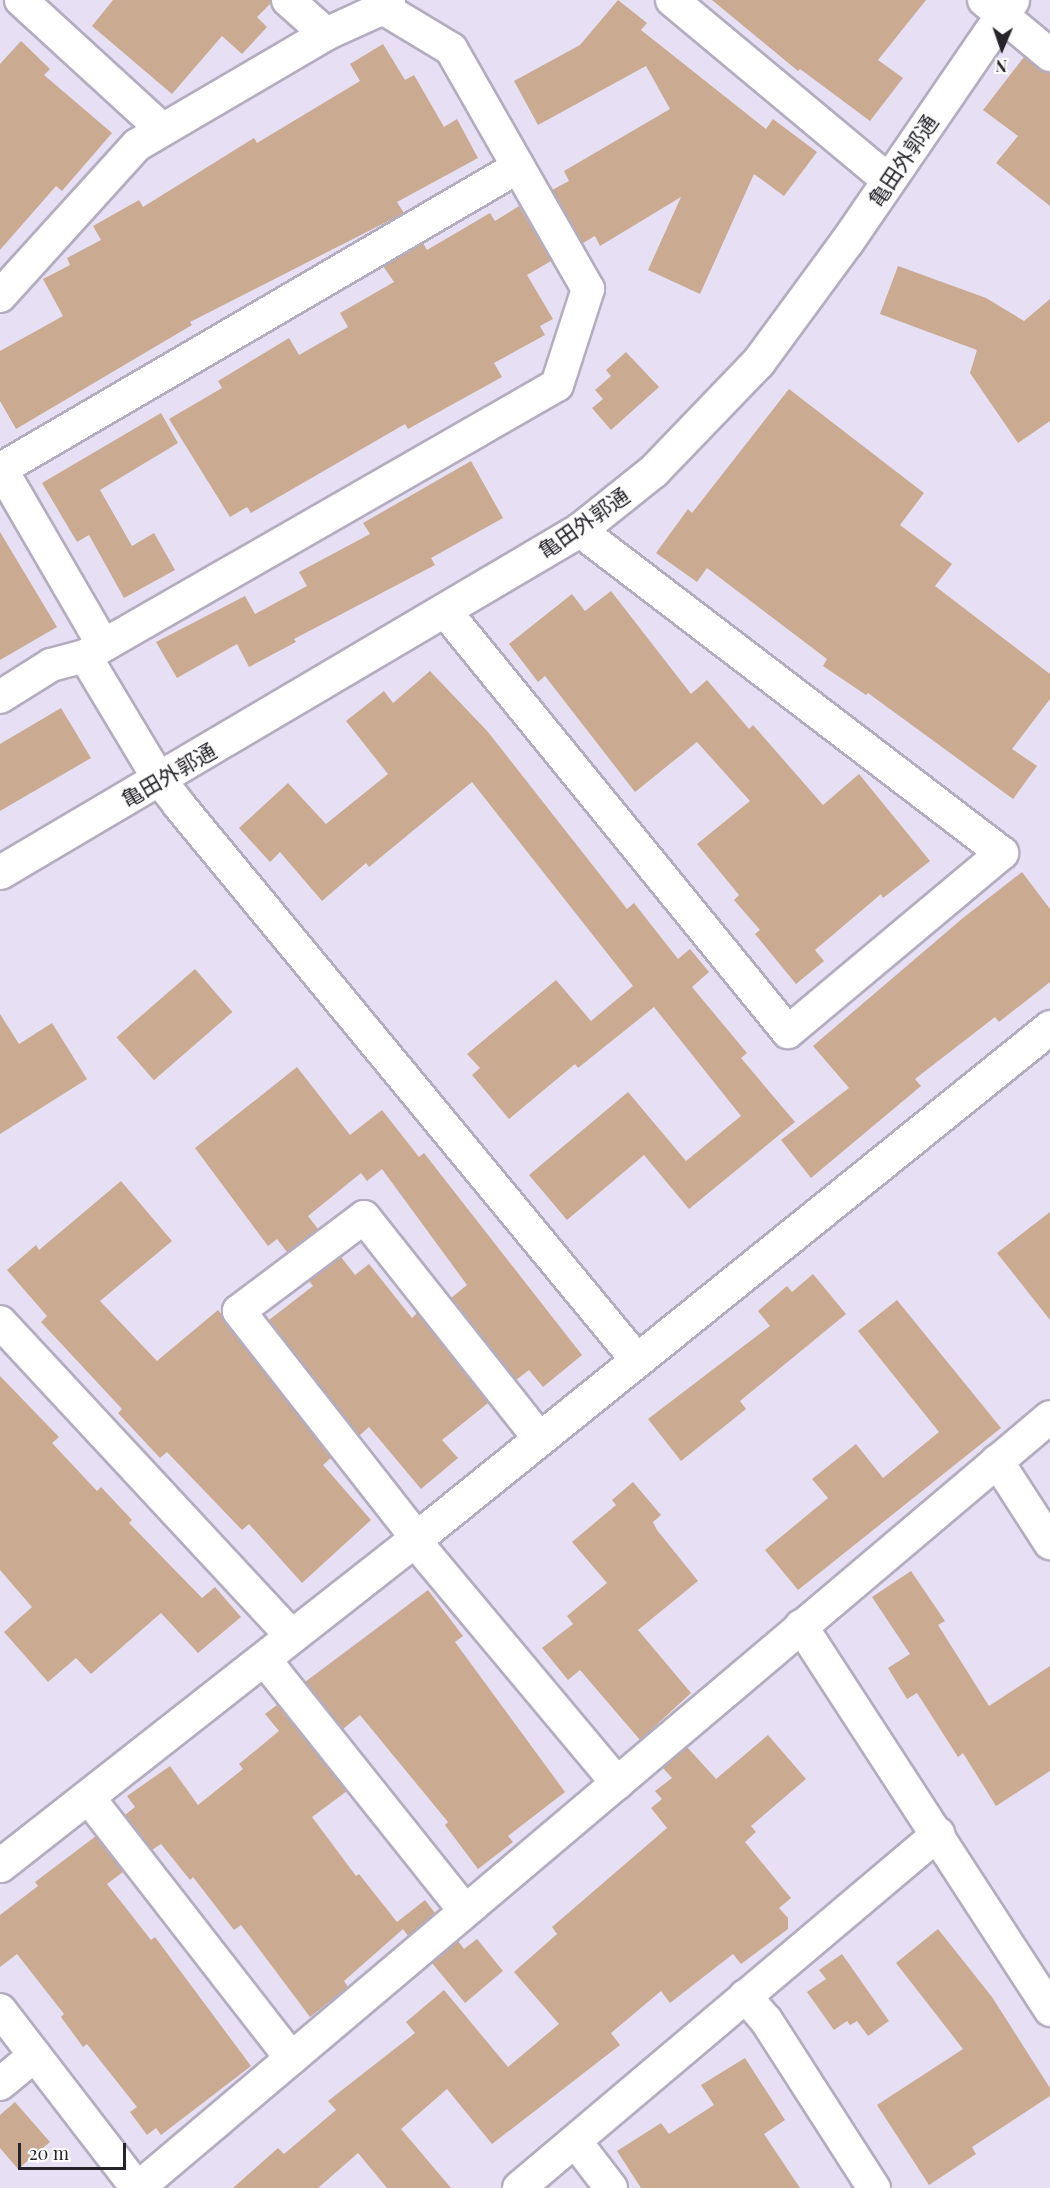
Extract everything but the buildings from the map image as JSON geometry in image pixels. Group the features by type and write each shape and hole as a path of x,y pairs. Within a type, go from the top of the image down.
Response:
{"street":[{"path":"21,0 162,129"},
{"path":"288,0 326,34"},
{"path":"672,0 888,180"},
{"path":"0,696 51,665 94,651 557,385 588,289 451,49 386,4 326,34 137,145 1,292"},
{"path":"998,4 1050,55"},
{"name":"亀田外郭通","path":"0,872 579,530 653,471 758,362 888,180 998,4"},
{"path":"518,167 1,468 159,779 637,1360"},
{"path":"445,611 788,1032 1002,853 579,530"},
{"path":"0,1864 415,1539 1050,1027"},
{"path":"540,1438 364,1217 239,1311 415,1539 617,1783"},
{"path":"0,1322 291,1635"},
{"path":"0,2010 137,2188 1050,1417"},
{"path":"998,1461 1050,1543"},
{"path":"801,1626 1050,2010"},
{"path":"264,1659 465,1911"},
{"path":"88,1797 291,2058"},
{"path":"519,2188 938,1834"},
{"path":"745,1996 766,2020 874,2188"},
{"path":"0,2084 35,2055"},
{"path":"575,2141 611,2188"}]}
